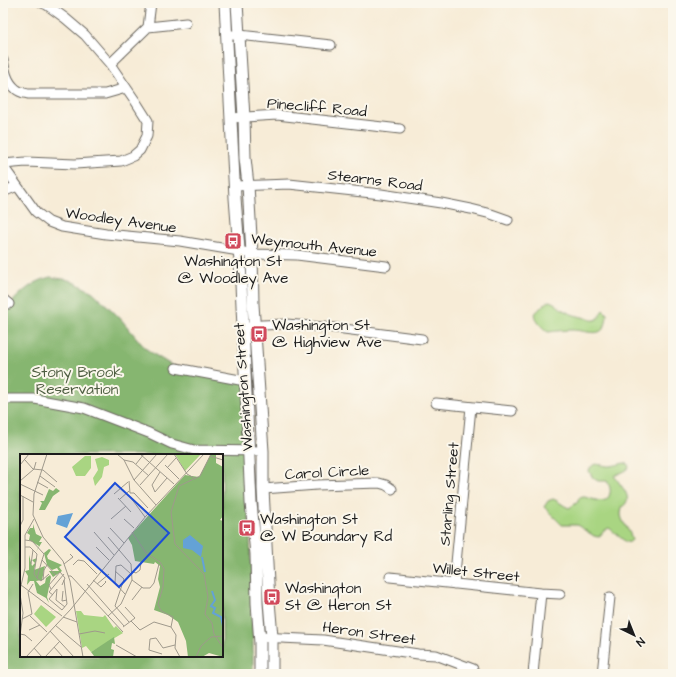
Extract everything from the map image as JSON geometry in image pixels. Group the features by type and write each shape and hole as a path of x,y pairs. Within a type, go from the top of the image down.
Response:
{"main road":[{"name":"Washington Street","path":"225,3 239,251 263,451 263,490 272,637 272,674"},
{"name":"Washington Street","path":"237,3 240,35 245,158 252,254 245,381 251,504 256,554 257,603 260,636 260,674"}],"street":[{"path":"3,165 26,162 75,164 121,161 133,156 140,150 147,136 148,121 110,64 85,35 65,18 42,3"},
{"path":"110,64 148,26 151,3"},
{"path":"148,26 186,23"},
{"path":"227,35 240,35 331,45"},
{"path":"3,60 10,82 17,90 28,94 105,94 126,88"},
{"name":"Pinecliff Road","path":"231,118 277,115 400,129"},
{"name":"Woodley Avenue","path":"3,165 36,212 49,222 62,227 106,234 180,241 239,251"},
{"name":"Stearns Road","path":"235,186 289,184 381,194 472,209 508,220"},
{"path":"3,192 17,186"},
{"name":"Weymouth Avenue","path":"239,251 252,254 297,255 386,266"},
{"path":"248,327 286,324 336,328 422,339"},
{"path":"176,368 245,381"},
{"path":"3,399 35,399 84,408 149,433 172,444 194,450 263,451"},
{"path":"436,403 512,411"},
{"name":"Starling Street","path":"454,584 471,407"},
{"name":"Carol Circle","path":"263,490 317,485 379,483 392,489"},
{"name":"Willet Street","path":"390,577 560,594"},
{"path":"533,674 541,593"},
{"path":"602,674 610,597"},
{"name":"Heron Street","path":"260,636 323,640 418,654 436,655 473,669"}],"green space":[{"name":"Stony Brook Reservation","path":"50,277 69,280 93,292 120,318 145,348 176,368 245,381 247,473 252,581 251,610 253,674 3,674 3,312 24,291 36,282"},
{"path":"549,301 570,314 592,320 598,318 603,310 607,314 604,328 601,331 596,332 564,330 548,332 536,319 534,314"},
{"path":"624,463 628,464 629,468 626,471 614,476 627,496 627,502 622,507 621,516 630,533 632,540 630,542 626,542 609,528 598,537 577,525 562,525 544,507 548,501 553,499 569,508 578,502 578,499 582,497 599,501 606,500 610,493 610,488 607,481 598,481 593,478 589,471 595,464 611,466"}],"place":[{"name":"Washington St @ Woodley Ave","path":"233,241"},
{"name":"Washington St @ Highview Ave","path":"259,334"},
{"name":"Washington St @ W Boundary Rd","path":"247,528"},
{"name":"Washington St @ Heron St","path":"272,597"}]}
